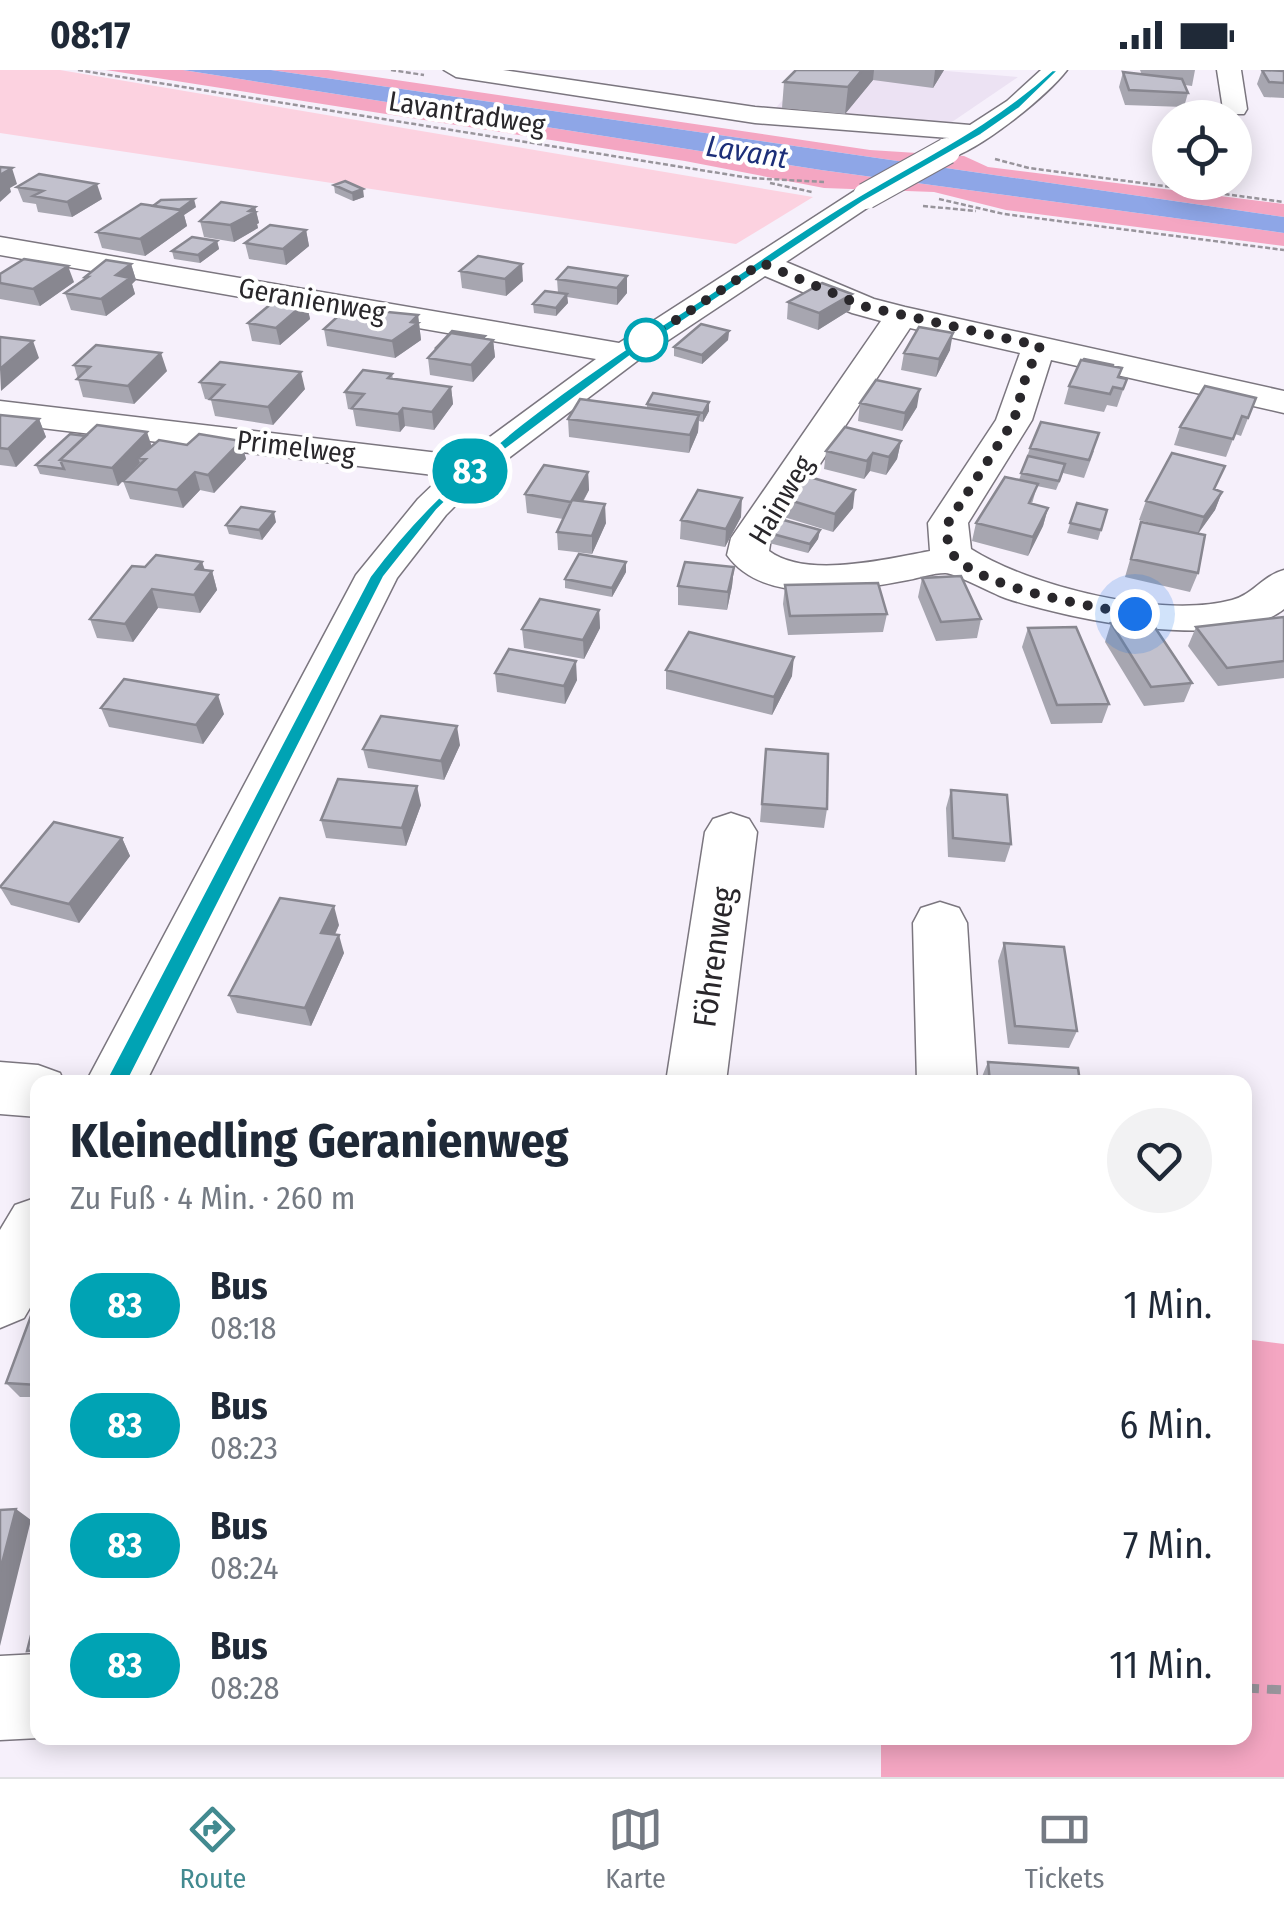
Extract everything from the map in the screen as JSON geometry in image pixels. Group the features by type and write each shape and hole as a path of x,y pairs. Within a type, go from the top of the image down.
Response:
{"street":[{"path":"456,70 755,114 978,133"},
{"path":"120,1075 377,576 432,507 472,468 625,354 866,196 978,133 1016,106 1055,70"},
{"path":"1229,70 1234,100"},
{"name":"Geranienweg","path":"0,246 625,354"},
{"path":"762,263 863,306 1284,402"},
{"name":"Hainweg","path":"901,316 751,538 748,555 757,566 774,574 804,578 900,570 954,558"},
{"path":"1040,346 1026,376 1014,420 948,523 946,541 954,558 978,572 1034,592 1135,614 1187,618 1262,608 1280,596 1284,582"},
{"name":"Primelweg","path":"0,412 472,468"},
{"name":"Föhrenweg","path":"697,1075 732,832"},
{"path":"940,923 947,1075"},
{"path":"0,1088 30,1090"},
{"path":"0,1295 30,1241"},
{"path":"0,1698 30,1696"}],"path":[{"name":"Lavantradweg","path":"78,70 750,178 832,182"},
{"path":"928,196 1004,214 1284,250"},
{"path":"1252,1688 1284,1690"}],"shaded area":[{"path":"0,70 60,70 813,197 736,244 0,133"},
{"path":"106,70 183,70 821,170 1284,233 1284,246 1006,210 934,192 824,188 685,161"},
{"path":"271,70 328,70 870,150 964,156 988,167 1152,188 1152,198"},
{"path":"810,70 935,70 1018,77 949,124 772,112"},
{"path":"1167,200 1284,204 1284,217"},
{"path":"1252,1340 1284,1344 1284,1777 881,1777 881,1745 1252,1745"}],"water":[{"name":"Lavant","path":"183,70 271,70 1284,217 1284,233 821,170"}],"building":[{"path":"796,70 862,70 848,87 784,82"},
{"path":"1262,70 1284,71 1284,83 1269,82"},
{"path":"1123,72 1182,79 1188,93 1129,90"},
{"path":"39,174 97,184 67,202 33,196 43,191 17,187"},
{"path":"345,181 363,189 352,193 334,185"},
{"path":"194,199 179,210 153,206 161,200"},
{"path":"221,202 255,207 249,211 255,212 230,225 200,221"},
{"path":"141,204 183,210 140,239 97,232"},
{"path":"270,225 306,230 283,249 245,243"},
{"path":"192,237 217,241 198,255 172,251"},
{"path":"478,256 522,264 505,279 460,271"},
{"path":"24,259 68,266 33,289 0,283 0,274"},
{"path":"106,260 131,264 116,275 130,278 101,299 65,293 88,277"},
{"path":"568,267 627,276 617,288 557,279"},
{"path":"822,283 852,294 819,313 788,302"},
{"path":"545,291 567,294 556,308 533,304"},
{"path":"278,298 306,302 276,328 248,323"},
{"path":"347,308 418,315 411,322 418,323 392,341 324,329"},
{"path":"701,324 729,331 702,355 674,347"},
{"path":"919,327 953,333 939,359 904,353"},
{"path":"452,331 485,336 451,333 435,349"},
{"path":"451,333 493,340 471,365 428,358"},
{"path":"0,337 33,341 0,369"},
{"path":"96,345 161,353 128,386 77,379 90,367 74,365"},
{"path":"1081,360 1122,368 1118,377 1127,379 1123,389 1113,387 1110,394 1069,386"},
{"path":"220,362 301,372 268,407 210,399 224,385 200,382"},
{"path":"363,370 392,374 388,378 451,387 432,412 403,408 398,414 352,408 364,394 345,392"},
{"path":"876,380 920,389 905,413 860,403"},
{"path":"1205,386 1256,398 1248,418 1242,416 1233,439 1180,427"},
{"path":"653,393 709,402 703,413 647,404"},
{"path":"580,399 699,415 690,435 568,419"},
{"path":"0,415 39,419 8,449 0,448"},
{"path":"1041,422 1099,433 1089,460 1030,448"},
{"path":"97,425 147,432 112,468 60,460"},
{"path":"845,427 901,441 889,457 873,453 867,461 826,451"},
{"path":"70,434 86,436 60,460 64,469 36,465"},
{"path":"199,434 241,441 208,475 195,472 177,490 123,481 146,459 138,458 159,440 187,445"},
{"path":"1172,453 1225,466 1214,489 1222,492 1204,517 1146,501"},
{"path":"1028,456 1065,464 1059,481 1021,473"},
{"path":"544,465 588,472 571,502 525,494"},
{"path":"806,476 855,490 835,514 786,499"},
{"path":"1005,477 1038,484 1029,503 1048,508 1033,537 976,523"},
{"path":"698,490 742,498 726,529 681,520"},
{"path":"572,500 605,504 592,536 557,532"},
{"path":"1077,503 1107,510 1101,530 1070,523"},
{"path":"241,507 274,512 259,530 226,525"},
{"path":"780,519 820,530 810,544 769,533"},
{"path":"1141,522 1205,535 1198,573 1131,559"},
{"path":"579,554 626,562 612,588 565,579"},
{"path":"156,555 202,562 196,569 212,571 194,595 152,589 125,624 90,619 132,566 145,567"},
{"path":"685,562 734,567 728,592 678,586"},
{"path":"961,576 981,619 941,622 922,578"},
{"path":"878,583 887,614 790,616 785,585"},
{"path":"540,599 599,610 583,640 522,629"},
{"path":"1284,617 1284,661 1227,668 1196,627"},
{"path":"1150,620 1192,683 1151,687 1111,623"},
{"path":"1076,627 1109,704 1057,705 1028,628"},
{"path":"689,632 794,657 774,697 666,670"},
{"path":"509,649 576,661 564,686 495,673"},
{"path":"124,679 218,695 196,725 101,708"},
{"path":"381,716 457,726 441,761 363,749"},
{"path":"766,749 828,754 827,809 762,804"},
{"path":"338,779 417,786 402,828 321,820"},
{"path":"951,790 1007,795 1011,844 953,838"},
{"path":"54,822 122,838 69,904 0,887"},
{"path":"280,898 334,906 321,933 339,935 305,1008 229,995"},
{"path":"1004,943 1064,947 1077,1031 1015,1026"},
{"path":"988,1062 1078,1068 1079,1075 989,1075"},
{"path":"30,1318 30,1384 6,1383"},
{"path":"16,1509 0,1571 0,1510"}],"bus line":[{"name":"83","path":"120,1075 377,576 432,507 472,468 625,354 859,200 978,133 1016,106 1055,70"}],"route":[{"path":"646,340 762,263 863,306 1040,346 1026,376 1014,420 948,523 946,541 954,558 978,572 1034,592 1135,614"}]}
